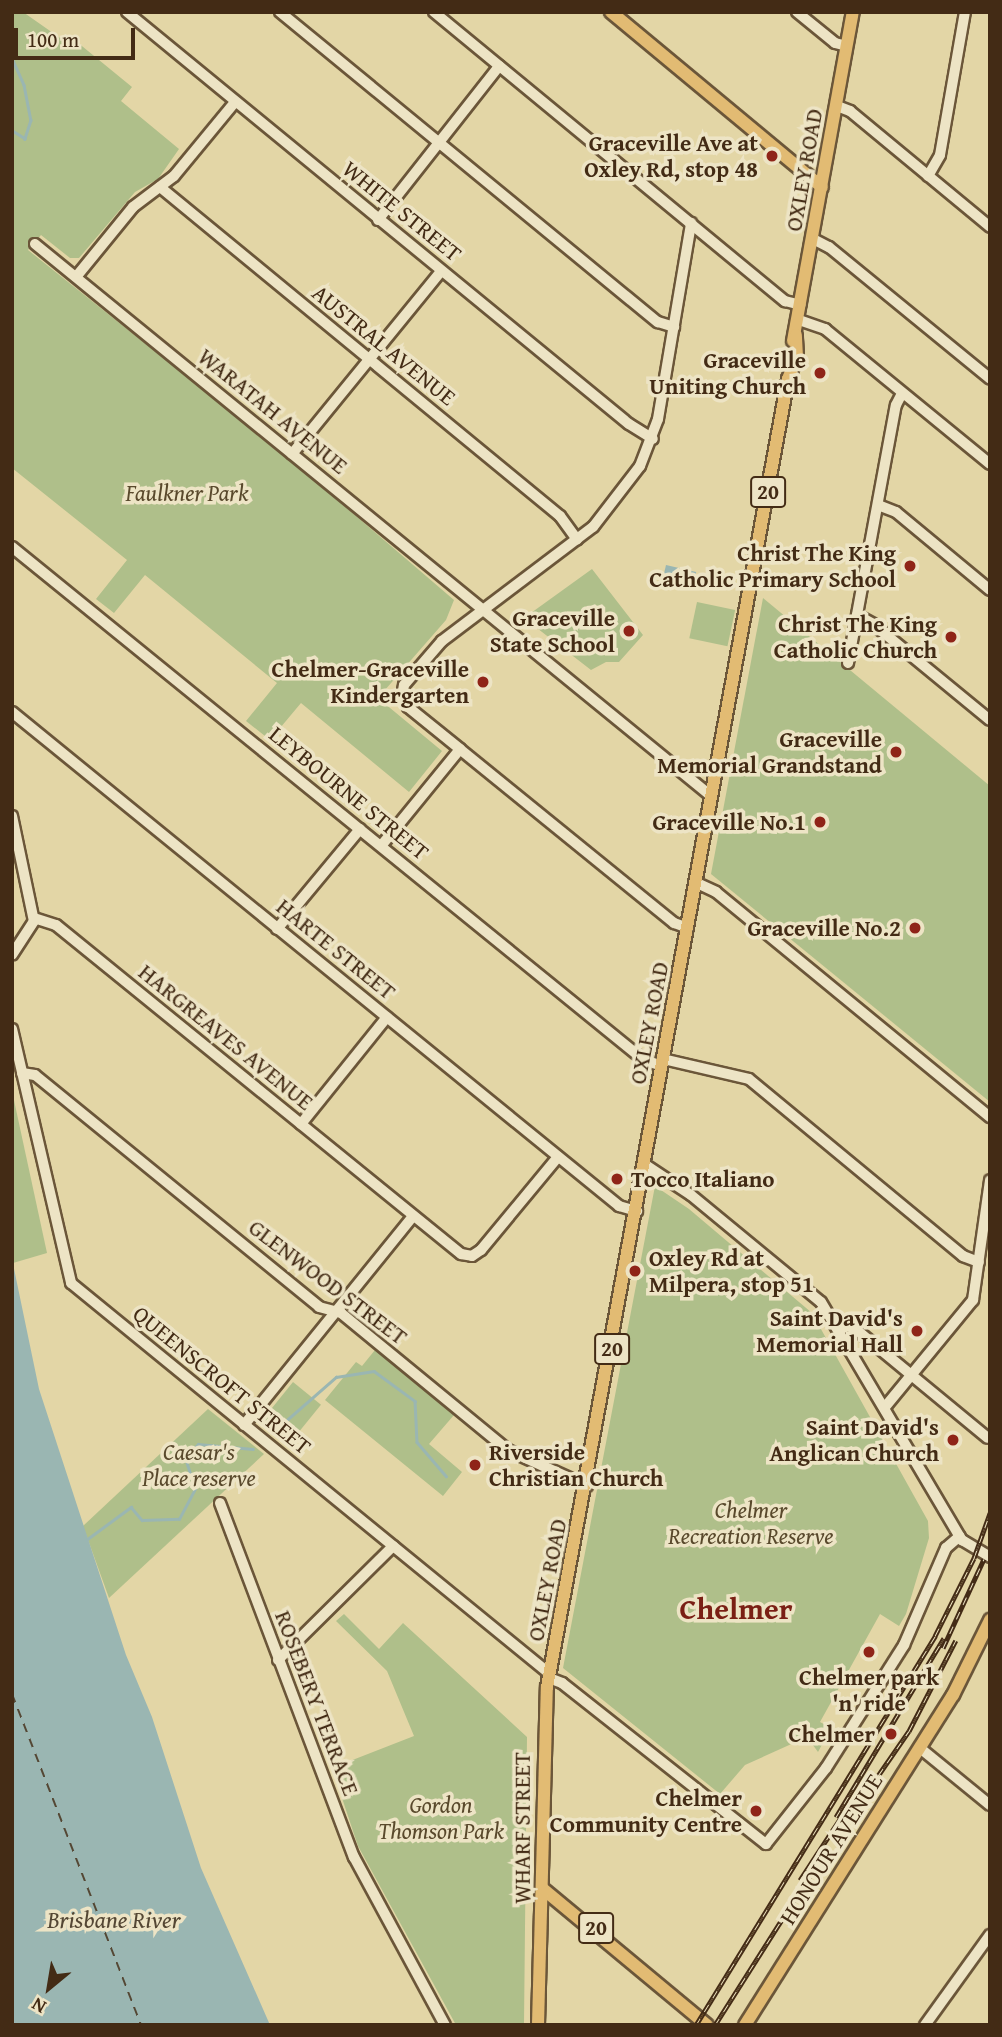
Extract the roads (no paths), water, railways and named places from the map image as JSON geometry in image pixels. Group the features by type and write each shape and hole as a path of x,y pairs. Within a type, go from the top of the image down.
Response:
{"main road":[{"path":"611,12 822,187"},
{"name":"OXLEY ROAD","path":"549,1676 587,1486 788,379 789,348 796,335 799,320 853,12"},
{"path":"799,168 828,159"},
{"name":"HONOUR AVENUE","path":"745,2023 920,1748 963,1677 990,1620"},
{"name":"WHARF STREET","path":"538,2025 543,1889 543,1752 549,1676"},
{"name":"20","path":"543,1889 707,2025"}],"street":[{"name":"WHITE STREET","path":"127,12 639,432 653,439"},
{"path":"280,12 658,322 674,327"},
{"path":"433,12 785,301 801,305"},
{"path":"797,12 835,43 847,46"},
{"path":"928,176 940,155 965,12"},
{"path":"379,220 499,66"},
{"path":"76,276 133,207 160,187 235,102"},
{"path":"837,106 850,111 990,227"},
{"name":"AUSTRAL AVENUE","path":"160,187 560,516 578,539"},
{"path":"688,928 677,925 408,707 402,692 437,646 578,539 626,488 653,439 691,223"},
{"path":"813,239 829,247 990,379"},
{"name":"WARATAH AVENUE","path":"36,244 711,796"},
{"path":"292,454 441,271"},
{"path":"799,320 825,329 990,464"},
{"path":"848,663 896,405 902,393"},
{"path":"878,505 896,512 990,590"},
{"name":"LEYBOURNE STREET","path":"12,547 644,1060 749,1079 963,1256 979,1262"},
{"path":"857,615 873,624 990,720"},
{"name":"HARTE STREET","path":"12,712 619,1206 637,1211"},
{"path":"381,846 460,749"},
{"path":"12,816 34,918 30,932 12,955"},
{"path":"277,929 360,829"},
{"path":"697,883 721,895 990,1117"},
{"name":"HARGREAVES AVENUE","path":"34,918 55,925 457,1252 472,1256 558,1157"},
{"path":"301,1124 387,1017"},
{"name":"QUEENSCROFT STREET","path":"12,1029 69,1281 549,1676 562,1683 766,1844 826,1768 904,1645 946,1548 960,1535"},
{"name":"GLENWOOD STREET","path":"22,1073 35,1075 319,1307 341,1312 513,1453 587,1486"},
{"path":"644,1164 668,1178 816,1298 839,1330 960,1535 971,1549 990,1557"},
{"path":"885,1407 971,1305 990,1180"},
{"path":"244,1425 413,1216"},
{"path":"839,1330 853,1328 988,1438"},
{"name":"ROSEBERY TERRACE","path":"220,1503 354,1857 445,2025"},
{"path":"278,1660 393,1546"},
{"path":"920,1748 990,1805"},
{"path":"925,2025 990,1935"}],"water":[{"path":"666,565 696,572 693,588 662,581"},
{"name":"Brisbane River","path":"12,1259 39,1389 126,1655 152,1717 201,1868 270,2025 12,2025"}],"waterway":[{"path":"12,58 24,85 31,120 25,139 12,131"},
{"path":"272,1433 336,1377 374,1371 415,1401 417,1442 446,1476"},
{"path":"86,1540 131,1507 142,1520 179,1519 195,1489 185,1458 198,1444 253,1449"}],"railway":[{"path":"696,2025 935,1636 974,1558 990,1513"},
{"path":"943,1648 984,1559"},
{"path":"836,1817 944,1638"},
{"path":"842,1828 909,1731 956,1640"},
{"path":"800,1880 844,1813"},
{"path":"715,2025 811,1874"}],"place":[{"name":"Graceville Ave at Oxley Rd, stop 48","path":"772,156"},
{"name":"Graceville Uniting Church","path":"820,373"},
{"name":"Christ The King Catholic Primary School","path":"910,566"},
{"name":"Graceville State School","path":"629,631"},
{"name":"Christ The King Catholic Church","path":"951,637"},
{"name":"Chelmer-Graceville Kindergarten","path":"483,682"},
{"name":"Graceville Memorial Grandstand","path":"896,752"},
{"name":"Graceville No.1","path":"820,822"},
{"name":"Graceville No.2","path":"915,928"},
{"name":"Tocco Italiano","path":"617,1179"},
{"name":"Oxley Rd at Milpera, stop 51","path":"635,1271"},
{"name":"Saint David's Memorial Hall","path":"917,1331"},
{"name":"Saint David's Anglican Church","path":"953,1440"},
{"name":"Riverside Christian Church","path":"475,1465"},
{"name":"Chelmer park 'n' ride","path":"869,1652"},
{"name":"Chelmer","path":"891,1734"},
{"name":"Chelmer Community Centre","path":"756,1811"}],"district":[{"name":"Chelmer","path":"736,1608"}],"park label":[{"name":"Faulkner Park","path":"187,493"},
{"name":"Caesar's Place reserve","path":"199,1465"},
{"name":"Chelmer Recreation Reserve","path":"751,1523"},
{"name":"Gordon Thomson Park","path":"441,1818"}]}
